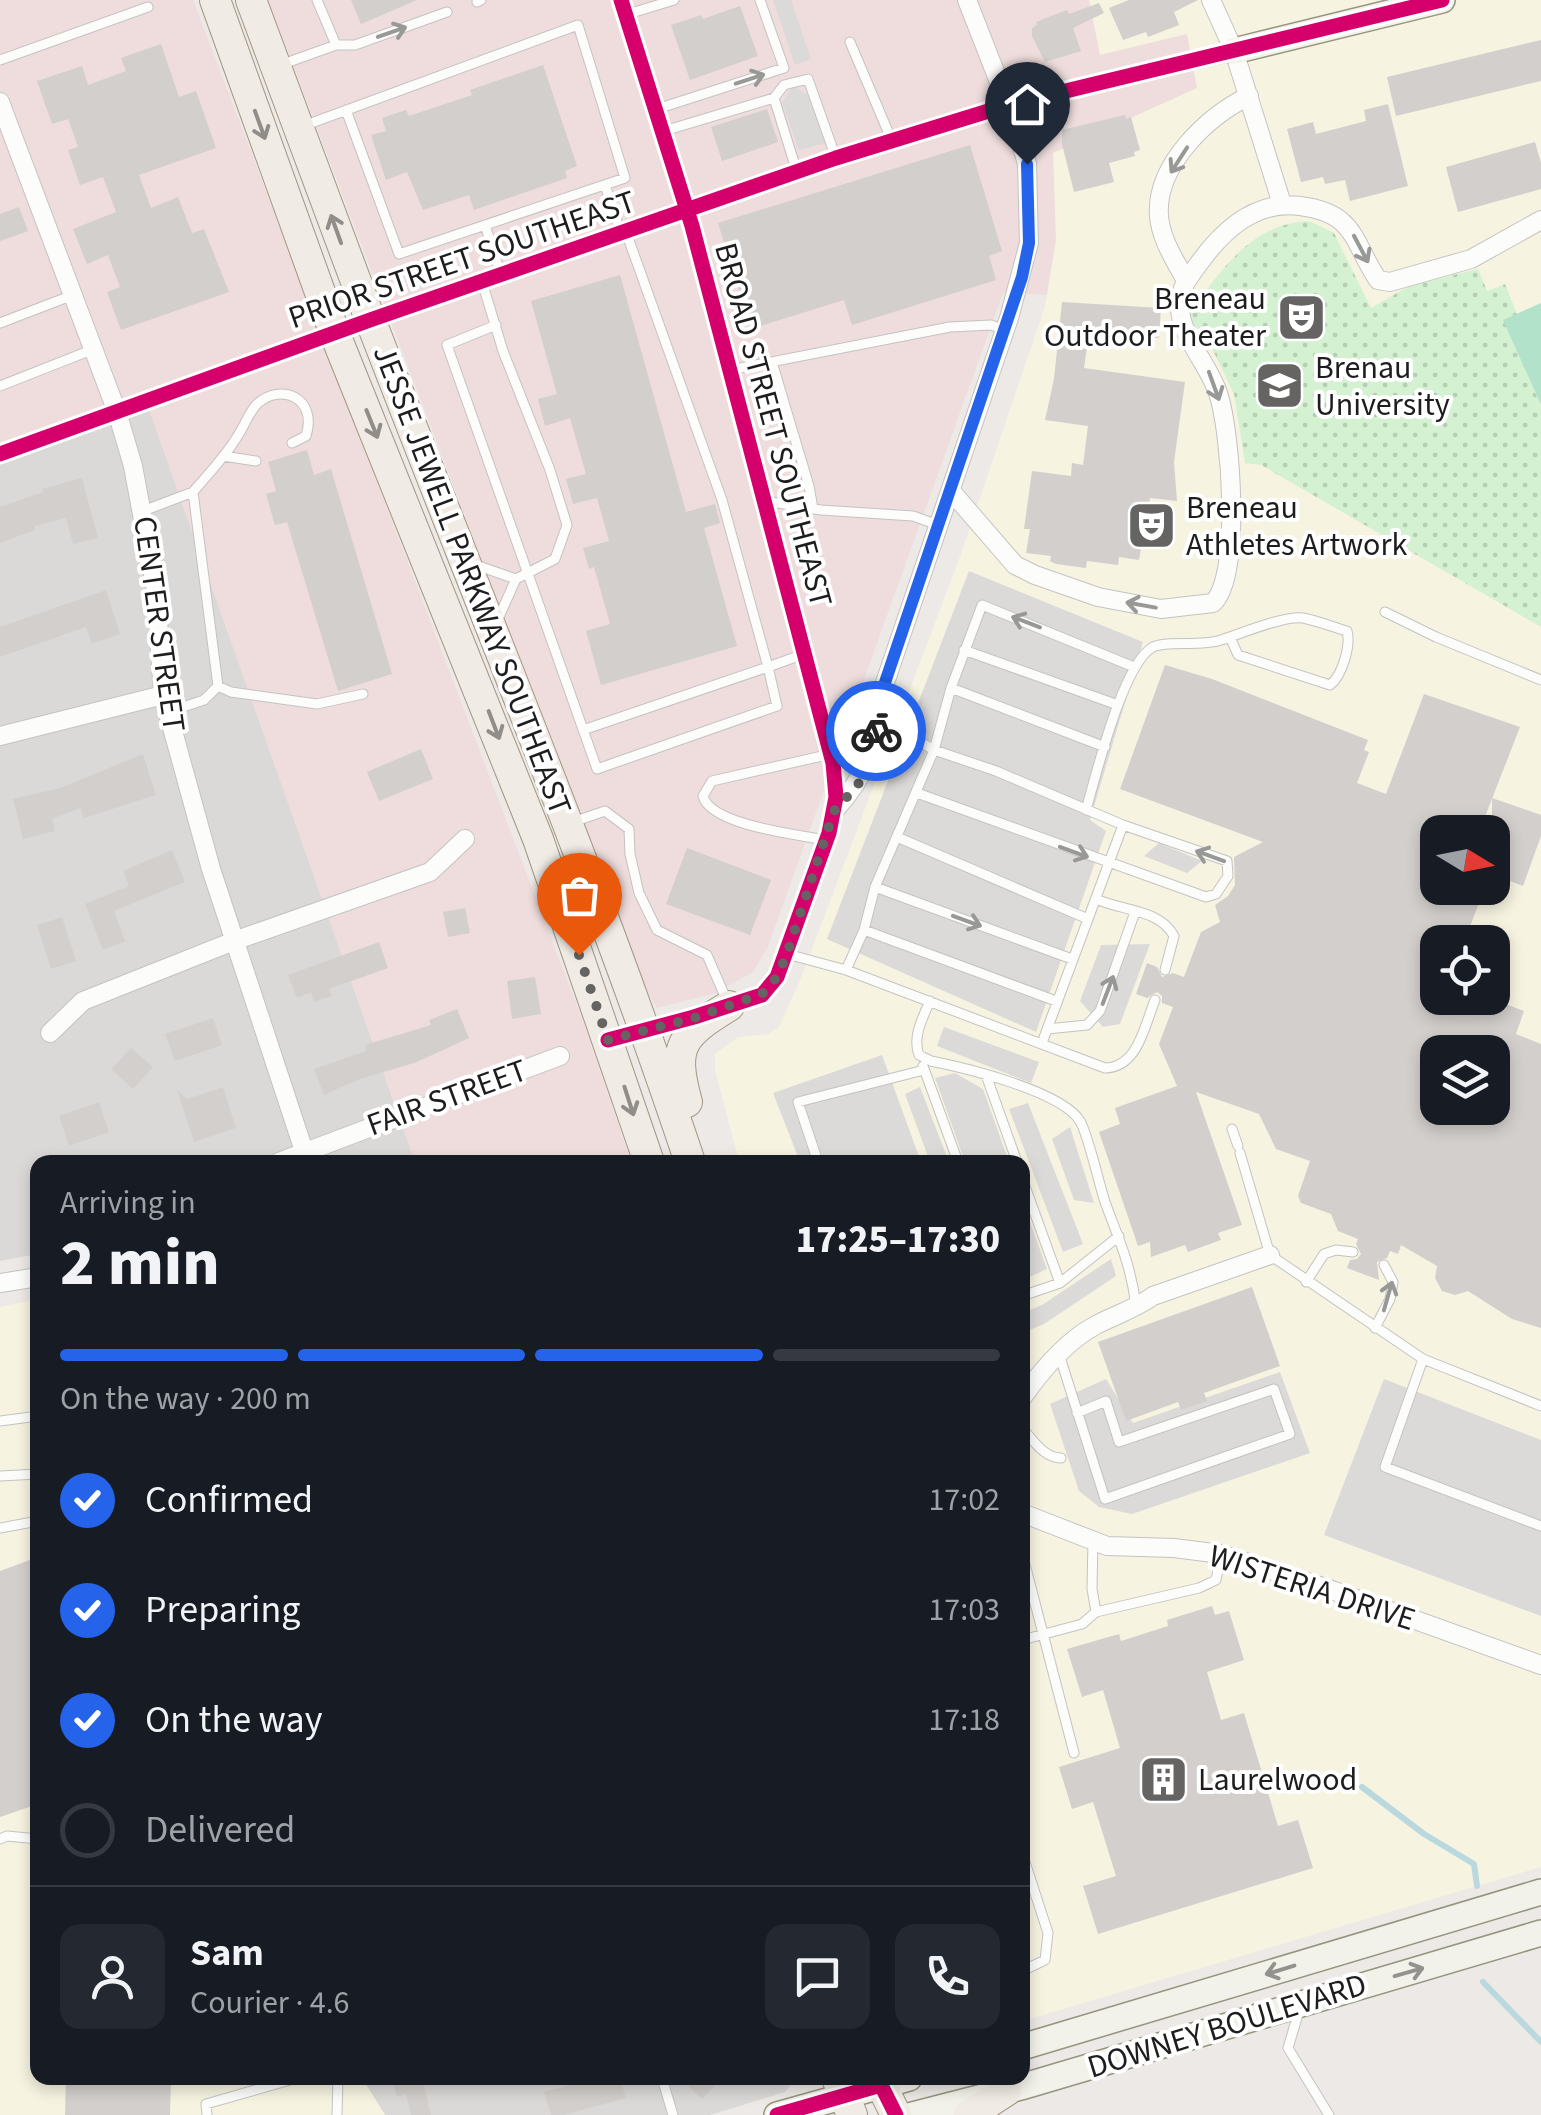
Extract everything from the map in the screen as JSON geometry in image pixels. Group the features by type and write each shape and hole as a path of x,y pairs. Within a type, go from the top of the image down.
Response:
{"main road":[{"name":"JESSE JEWELL PARKWAY SOUTHEAST","path":"215,0 335,334 538,839 647,1155"},
{"name":"JESSE JEWELL PARKWAY SOUTHEAST","path":"250,0 370,320 568,824 646,1030 688,1155"},
{"path":"1234,51 1414,3 1442,0"},
{"path":"703,1155 680,1078 678,1055 686,1037 697,1026 730,1006"},
{"name":"DOWNEY BOULEVARD","path":"1030,2045 1541,1892"},
{"name":"DOWNEY BOULEVARD","path":"1030,2084 1541,1933"},
{"path":"778,2115 876,2085"},
{"path":"891,2085 896,2115"},
{"name":"DOWNEY BOULEVARD","path":"912,2115 1026,2085"},
{"path":"969,2115 1006,2091"}],"street":[{"path":"608,1040 730,1006 762,994 777,977 834,811 858,785 876,735 874,715 1005,330 1029,243 1027,164 967,0"},
{"path":"1211,0 1234,51 1282,204"},
{"name":"BROAD STREET SOUTHEAST","path":"624,7 687,210 831,754 836,783 834,811"},
{"name":"PRIOR STREET SOUTHEAST","path":"0,454 836,158 1008,105 1234,51"},
{"path":"1186,281 1164,239 1159,216 1160,192 1172,167 1202,125 1249,96"},
{"name":"CENTER STREET","path":"0,102 9,150 73,295 118,412 144,511 166,704 211,869 304,1151"},
{"path":"950,490 1015,565 1098,597 1161,609 1213,603 1225,582 1233,492 1228,445 1219,395 1202,357 1183,328 1180,297 1186,281 1216,238 1254,212 1282,204 1317,208 1349,226 1375,275 1383,282 1471,259 1541,220"},
{"path":"0,736 166,704"},
{"path":"823,725 874,715"},
{"path":"50,1033 82,1001 234,941 430,872 465,839"},
{"name":"FAIR STREET","path":"295,1155 560,1056"},
{"path":"1030,1388 1059,1354 1092,1327 1153,1296 1270,1256"},
{"path":"0,1283 30,1278"},
{"name":"WISTERIA DRIVE","path":"1030,1516 1108,1546 1221,1554 1541,1665"}],"lane":[{"path":"316,0 336,45"},
{"path":"624,7 674,0"},
{"path":"657,109 784,68 760,0"},
{"path":"0,60 148,8"},
{"path":"276,66 336,45 356,45 447,12"},
{"path":"298,128 346,110 578,25 625,178 399,254 346,110"},
{"path":"850,42 892,141"},
{"path":"664,131 774,98 784,85 808,79 836,158"},
{"path":"774,98 797,172"},
{"path":"496,326 448,345 597,769 777,706 722,500 605,185"},
{"path":"485,225 501,275"},
{"path":"482,282 567,525 555,559 516,579 493,631"},
{"path":"0,323 73,295"},
{"path":"730,370 950,327 991,325 1005,330"},
{"path":"0,386 94,349"},
{"path":"772,362 813,509"},
{"path":"144,511 193,492 258,404 275,395 293,396 305,404 311,420 306,436 292,444"},
{"path":"223,456 256,460"},
{"path":"193,492 218,686"},
{"path":"765,502 913,516 938,524"},
{"path":"466,562 516,579"},
{"path":"846,970 864,930 875,887 934,750 951,688 982,604 1134,667"},
{"path":"1384,612 1541,680"},
{"path":"1086,810 1118,705 1134,667 1150,648 1166,644 1205,645 1298,617 1347,632 1350,638 1337,680 1330,685 1238,655 1230,638"},
{"path":"964,650 1118,705"},
{"path":"583,730 804,654"},
{"path":"218,686 231,692 316,704 363,694"},
{"path":"166,704 204,700 218,686"},
{"path":"951,688 1104,747"},
{"path":"874,715 934,750 1226,861 1228,876 1216,894 1206,897 917,794"},
{"path":"826,840 736,822 712,811 704,804 703,796 712,780 831,754"},
{"path":"568,824 605,811 629,829 639,893 657,930 706,955 730,1006"},
{"path":"1042,1043 1123,825"},
{"path":"897,837 1088,918"},
{"path":"875,887 1072,959"},
{"path":"1096,899 1159,918 1167,924 1174,936 1164,970"},
{"path":"1047,1030 1087,1025 1100,1011 1134,912"},
{"path":"864,930 1056,1001"},
{"path":"787,954 930,1000 1105,1068 1116,1068 1132,1056 1154,1000"},
{"path":"930,1000 916,1046 955,1155"},
{"path":"920,1055 1050,1098 1081,1122 1128,1256 1136,1307"},
{"path":"816,1155 798,1102 924,1070"},
{"path":"986,1075 1015,1155"},
{"path":"1232,1129 1270,1256 1424,1359 1541,1406"},
{"path":"1030,1200 1060,1283"},
{"path":"1030,1293 1060,1283 1119,1236"},
{"path":"1306,1282 1324,1254 1353,1252"},
{"path":"1375,1328 1390,1300 1393,1282 1384,1265"},
{"path":"1059,1354 1105,1499 1290,1434 1274,1389 1120,1442 1106,1401 1078,1413"},
{"path":"1424,1359 1384,1468 1541,1526"},
{"path":"0,1421 30,1417"},
{"path":"1030,1438 1052,1458 1061,1458"},
{"path":"0,1476 30,1474"},
{"path":"0,1528 30,1522"},
{"path":"1094,1538 1092,1589 1096,1612"},
{"path":"1030,1638 1082,1624 1096,1612 1199,1588 1216,1580 1221,1554"},
{"path":"1030,1602 1074,1753"},
{"path":"0,1839 30,1837"},
{"path":"1030,1877 1048,1933 1044,1960 1030,1967"},
{"path":"1301,2003 1288,2048 1329,2115"},
{"path":"206,2115 206,2104 272,2085"},
{"path":"337,2115 338,2085"},
{"path":"664,2085 674,2115"}],"shaded area":[{"path":"0,0 193,0 584,1024 629,1155 413,1155 147,404 0,458"},
{"path":"268,0 1541,0 1199,301 1003,293 768,946 753,972 716,993 657,1008 644,985"},
{"path":"773,0 791,0 811,59 795,65"},
{"path":"1089,0 1541,0 1541,1867 1030,2019 1030,1155 737,1155 715,1070 715,1054 738,1037 768,1034 779,1027 961,554 1045,306 1056,240 1053,153 1197,88 1187,34 1100,55"},
{"path":"793,86 808,95 826,143 799,150 782,103"},
{"path":"147,403 413,1155 30,1155 30,1255 0,1261 0,458"},
{"path":"969,571 1143,642 1090,820 1106,831 1036,1032 827,939"},
{"path":"1159,843 1202,861 1187,873 1144,856"},
{"path":"1150,944 1120,1024 1103,1027 1080,1001 1101,945"},
{"path":"944,1027 1039,1062 1031,1083 937,1046"},
{"path":"882,1055 918,1155 797,1155 773,1093"},
{"path":"955,1073 983,1089 1007,1155 962,1155 935,1078"},
{"path":"920,1087 946,1155 927,1155 905,1094"},
{"path":"1028,1103 1083,1244 1063,1252 1030,1165 1030,1155 1026,1155 1009,1109"},
{"path":"1070,1127 1094,1203 1074,1200 1052,1139"},
{"path":"1030,1222 1047,1269 1030,1277"},
{"path":"1111,1259 1116,1276 1030,1330 1030,1310"},
{"path":"30,1301 30,2085 366,2085 385,2115 0,2115 0,1307"},
{"path":"1280,1372 1310,1453 1132,1514 1099,1507 1079,1491 1050,1404 1106,1379 1133,1423"},
{"path":"1384,1379 1541,1440 1541,1616 1324,1535"},
{"path":"366,2085 790,2085 785,2092 710,2115 385,2115"}],"green space":[{"path":"1309,221 1334,233 1371,308 1411,285 1478,269 1487,291 1505,284 1517,314 1504,320 1541,406 1541,627 1261,465 1245,463 1234,394 1204,332 1189,328 1191,301 1199,300 1233,258 1259,237 1291,223"},
{"path":"1541,303 1541,405 1503,320"}],"building":[{"path":"351,0 417,0 361,24"},
{"path":"1129,0 1198,0 1174,12 1179,25 1148,37 1146,32 1123,40 1109,8"},
{"path":"1099,3 1104,13 1073,28 1081,51 1045,62 1032,36 1036,22"},
{"path":"740,6 758,56 690,80 671,25"},
{"path":"1541,40 1541,81 1396,116 1387,77"},
{"path":"161,44 179,97 196,91 216,148 139,175 151,208 178,197 192,233 204,229 229,292 121,330 107,292 120,287 108,255 87,264 73,229 116,212 103,177 80,185 68,150 78,147 68,119 52,124 37,81 82,66 88,85 126,71 121,58"},
{"path":"543,65 577,166 565,171 567,178 474,210 469,195 423,210 407,172 386,180 371,135 386,131 382,118 406,110 409,116"},
{"path":"1388,104 1408,186 1350,201 1345,180 1325,184 1323,177 1301,182 1287,129 1313,122 1316,134 1366,121 1364,110"},
{"path":"767,109 778,142 722,161 711,127"},
{"path":"1125,115 1126,119 1131,117 1140,150 1134,152 1135,156 1109,163 1114,182 1074,192 1062,130"},
{"path":"1535,142 1541,163 1541,189 1458,212 1446,167"},
{"path":"970,145 1002,251 989,256 996,280 852,325 844,300 751,329 718,223"},
{"path":"19,207 28,231 0,241 0,214"},
{"path":"620,275 686,512 715,504 720,523 704,528 737,646 601,685 586,631 610,624 594,567 589,569 583,548 609,541 597,498 573,504 566,479 586,474 570,418 545,426 538,399 557,394 531,301"},
{"path":"1062,302 1161,308 1159,338 1089,334 1084,368 1185,382 1174,462 1177,501 1150,498 1139,560 1119,557 1118,565 1087,561 1086,568 1056,564 1050,561 1051,556 1026,553 1030,529 1024,529 1032,471 1071,476 1072,463 1083,465 1088,426 1045,420 1054,379"},
{"path":"307,450 314,475 331,469 392,674 338,691 287,522 275,525 266,494 276,491 268,462"},
{"path":"82,478 98,538 73,544 66,518 34,526 35,530 0,543 0,507"},
{"path":"106,590 120,634 92,644 86,627 0,657 0,627"},
{"path":"1165,665 1212,679 1368,740 1364,750 1369,752 1357,783 1386,794 1424,694 1520,727 1486,815 1420,815 1420,905 1478,905 1471,925 1420,925 1420,1015 1510,1015 1510,1006 1524,1011 1516,1034 1541,1044 1541,1328 1512,1319 1468,1291 1455,1295 1442,1291 1435,1278 1437,1266 1401,1245 1398,1254 1390,1251 1387,1258 1377,1262 1379,1280 1347,1268 1350,1260 1361,1254 1358,1239 1338,1231 1331,1214 1301,1203 1298,1196 1310,1161 1276,1149 1259,1114 1196,1092 1242,1225 1218,1233 1221,1240 1188,1252 1185,1245 1151,1257 1150,1242 1138,1246 1099,1132 1120,1124 1115,1108 1177,1086 1159,1044 1173,1007 1162,1003 1157,992 1147,998 1136,994 1147,963 1157,967 1162,977 1173,973 1184,977 1201,932 1220,922 1215,905 1235,885 1234,857 1263,842 1120,789"},
{"path":"421,749 433,779 379,801 367,772"},
{"path":"143,754 156,795 84,818 80,808 52,819 55,831 23,839 13,799 60,788"},
{"path":"1492,798 1541,815 1541,836 1523,886 1510,881 1510,815 1492,815"},
{"path":"687,848 771,880 750,935 666,904"},
{"path":"172,850 185,882 114,911 125,941 103,950 85,904 129,886 123,871"},
{"path":"465,908 470,933 448,937 443,912"},
{"path":"62,917 76,961 51,969 37,925"},
{"path":"379,942 388,968 329,989 332,996 314,1002 311,992 297,998 288,975"},
{"path":"535,977 541,1014 512,1019 507,981"},
{"path":"457,1009 469,1038 417,1062 360,1079 324,1095 314,1069 366,1051 365,1045 431,1025 429,1020"},
{"path":"213,1018 222,1045 175,1061 165,1034"},
{"path":"131,1048 153,1067 133,1089 111,1069"},
{"path":"223,1087 236,1128 194,1142 177,1090 187,1099"},
{"path":"99,1102 109,1132 69,1146 59,1116"},
{"path":"1252,1287 1280,1366 1204,1393 1207,1401 1181,1410 1178,1402 1126,1421 1098,1342"},
{"path":"30,1560 30,1807 0,1817 0,1571"},
{"name":"Laurelwood","path":"1212,1606 1215,1615 1229,1611 1244,1660 1207,1672 1221,1720 1244,1713 1278,1826 1298,1820 1313,1868 1098,1934 1083,1886 1116,1876 1093,1802 1072,1809 1059,1767 1120,1748 1103,1690 1082,1697 1067,1649 1119,1634 1121,1641 1168,1626 1167,1620"},
{"path":"66,2085 171,2085 170,2115 65,2115"},
{"path":"393,2085 424,2085 431,2115 411,2115 406,2094 397,2097"},
{"path":"570,2085 622,2085 626,2098 551,2115 544,2092"},
{"path":"687,2085 715,2085 702,2099"}],"waterway":[{"path":"1362,1787 1424,1834 1474,1864 1477,1886"},
{"path":"1483,1982 1541,2042"}],"cycle path":[{"path":"608,1040 762,995 777,977 829,833 836,797 833,763 692,226 621,0"},
{"path":"0,454 836,158 1008,105 1442,0"},
{"path":"777,2115 881,2085 896,2115"}],"way so far":[{"path":"579,955 608,1040 694,1018 762,994 777,977 787,954 834,811 858,785 876,731"}],"place":[{"name":"Breneau Outdoor Theater","path":"1301,317"},
{"name":"Brenau University","path":"1280,386"},
{"name":"Breneau Athletes Artwork","path":"1151,526"},
{"name":"Laurelwood","path":"1163,1780"}],"route":[{"path":"876,731 874,715 1022,277 1029,243 1027,164"}]}
